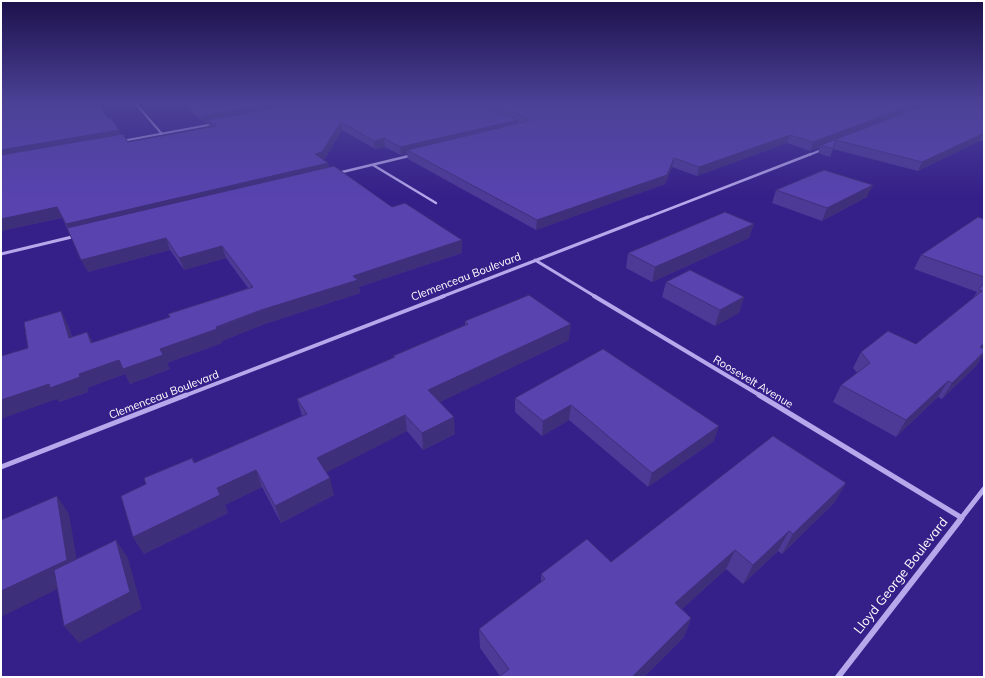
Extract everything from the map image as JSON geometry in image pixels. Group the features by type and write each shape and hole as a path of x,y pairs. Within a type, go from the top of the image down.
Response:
{"street":[{"path":"116,142 153,136"},
{"name":"Clemenceau Boulevard","path":"1,467 827,147"},
{"path":"334,174 419,154"},
{"path":"373,165 436,203"},
{"path":"1,254 78,236"},
{"name":"Roosevelt Avenue","path":"535,260 962,518"},
{"name":"Lloyd George Boulevard","path":"838,677 984,490"}],"building":[{"path":"1,136 86,136 1,150"},
{"path":"113,136 124,136 128,142 163,136 332,136 322,152 315,154 328,163 66,224 57,207 1,219 1,155"},
{"path":"365,136 450,136 400,147 384,138 374,141"},
{"path":"467,136 788,136 699,167 674,158 667,175 537,220 407,150"},
{"path":"792,136 830,136 813,142"},
{"path":"845,136 978,136 922,162 836,140 833,149 821,145"},
{"path":"334,166 392,207 405,203 462,240 353,276 358,280 261,310 216,327 217,329 160,349 163,355 123,369 119,360 79,374 80,377 50,388 49,384 1,400 1,356 28,348 24,322 61,311 69,338 87,332 91,343 170,317 168,314 253,287 222,246 179,258 166,238 81,260 67,228"},
{"path":"824,170 873,185 827,208 776,190"},
{"path":"725,212 754,224 655,267 628,253"},
{"path":"978,217 984,219 984,277 921,255"},
{"path":"690,270 744,297 720,310 666,282"},
{"path":"984,284 984,343 980,347 984,349 984,352 952,383 948,381 906,420 841,385 870,363 861,352 888,331 916,344 982,291 978,289"},
{"path":"529,295 571,324 428,390 454,417 422,433 405,415 317,458 330,478 275,506 256,470 217,488 220,495 133,537 121,496 146,484 144,478 192,458 194,463 307,414 297,399 468,324 465,321"},
{"path":"603,349 719,426 652,473 571,405 543,421 515,398"},
{"path":"773,436 846,483 793,534 789,531 753,565 735,550 675,603 691,618 632,677 499,677 509,669 479,629 545,579 541,574 587,539 611,562"},
{"path":"57,496 67,560 1,591 1,520"},
{"path":"116,540 130,592 64,626 54,570"}]}
